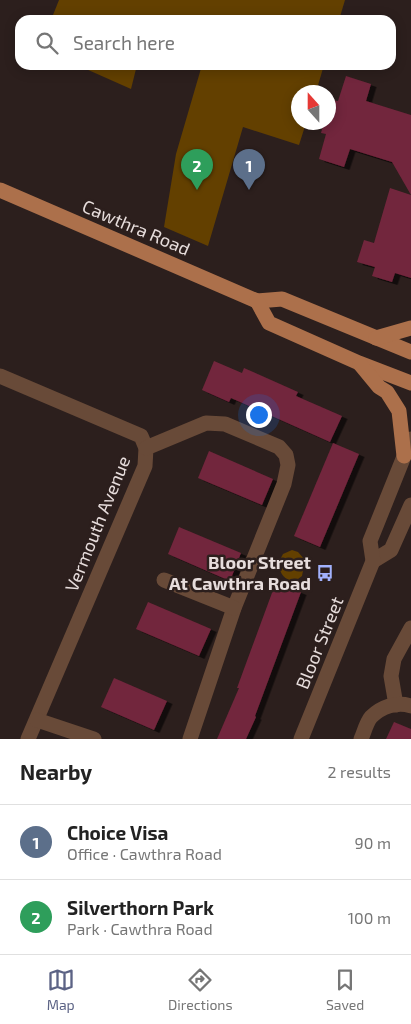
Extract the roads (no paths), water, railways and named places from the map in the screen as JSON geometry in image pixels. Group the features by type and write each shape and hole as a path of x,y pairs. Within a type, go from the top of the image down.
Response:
{"main road":[{"name":"Cawthra Road","path":"0,190 257,301 282,299 411,352"},
{"path":"257,301 269,323 359,363 411,383"},
{"path":"376,338 411,328"},
{"path":"359,363 379,387 387,392 399,411 404,456"}],"street":[{"name":"Vermouth Avenue","path":"0,376 141,436 146,448 145,466 28,739"},
{"path":"146,448 206,423 225,424 279,447 286,455 288,465 284,484 234,608 190,739"},
{"name":"Bloor Street","path":"301,739 373,561 370,541 411,439"},
{"path":"373,561 391,550 411,505"},
{"path":"164,580 234,608"},
{"path":"361,739 370,718 388,706 403,705 391,676 394,659 411,628"},
{"path":"37,720 94,739"}],"place":[{"name":"Silverthorn Park","path":"197,190"},
{"name":"Choice Visa","path":"249,190"},
{"name":"Bloor Street At Cawthra Road","path":"325,573"}]}
